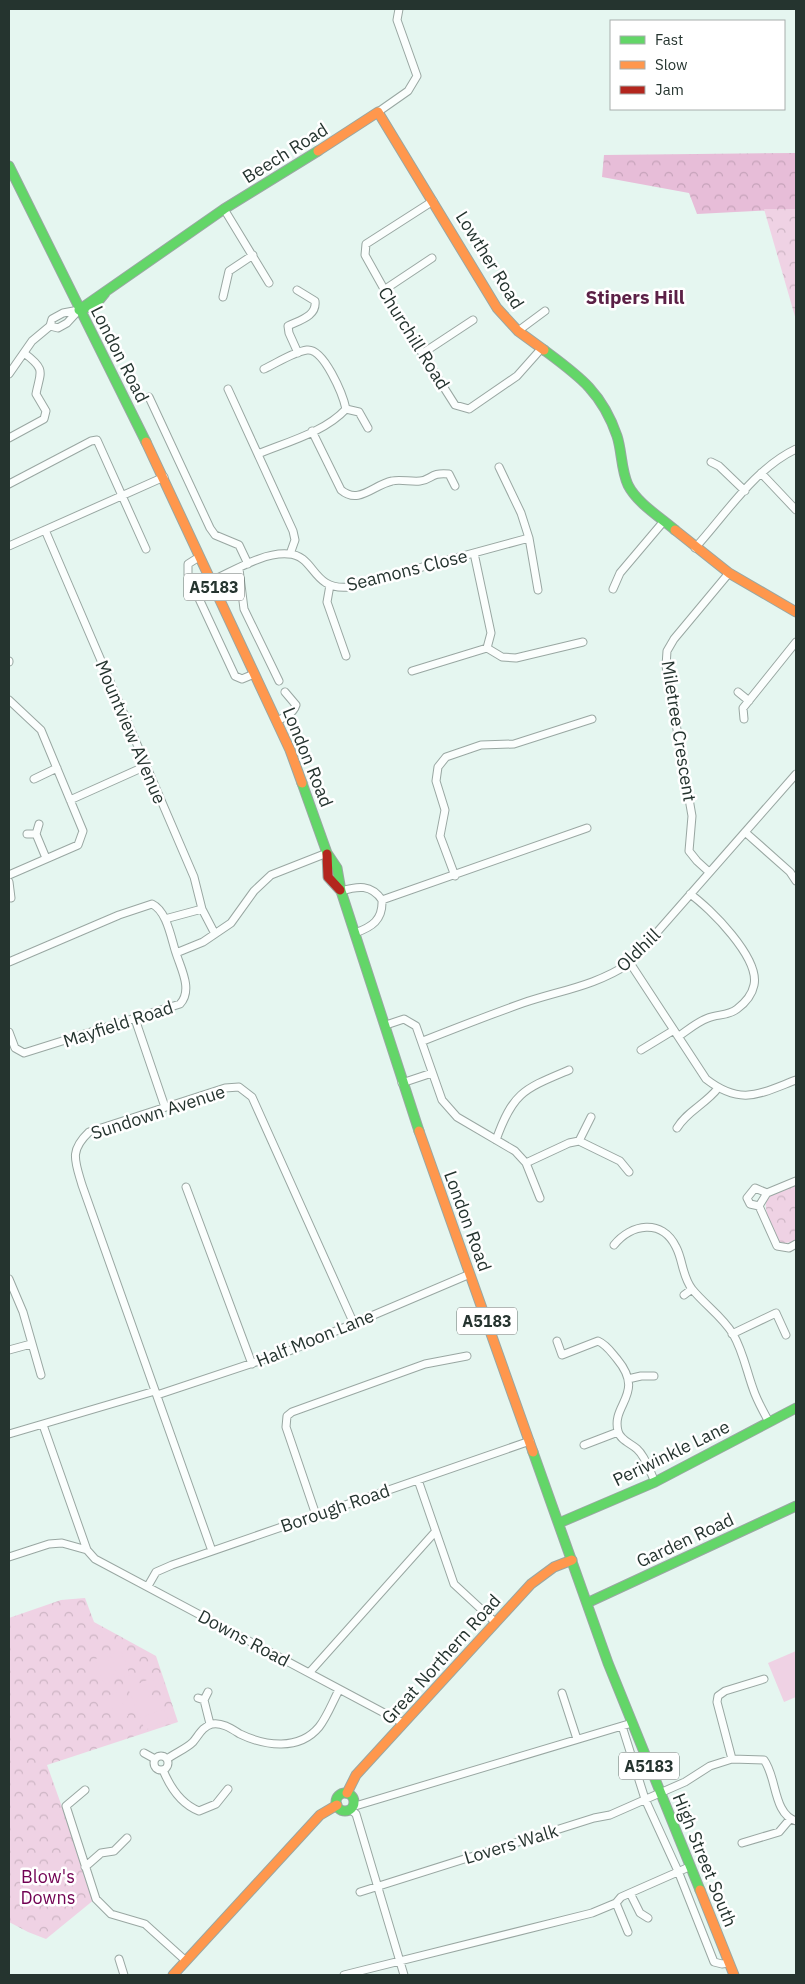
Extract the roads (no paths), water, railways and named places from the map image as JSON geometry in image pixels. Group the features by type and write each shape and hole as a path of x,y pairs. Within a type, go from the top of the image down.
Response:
{"street":[{"name":"Beech Road","path":"79,310 93,297 105,293 224,209 266,184 408,91 416,76 396,20 399,9"},
{"name":"Lowther Road","path":"378,112 497,308 518,332 578,376 599,397 617,436 628,484 636,496 695,548 729,574 796,612"},
{"name":"London Road","path":"9,166 79,310 164,477 199,557 277,721 302,781 327,854 328,877 341,891 386,1025 402,1083 572,1560"},
{"name":"Churchill Road","path":"433,201 366,244 365,256 422,354 455,405 469,409 517,376 541,349"},
{"path":"224,209 270,283"},
{"path":"223,297 229,271 253,255"},
{"path":"384,290 432,258"},
{"path":"297,290 315,301 316,307 312,314 288,326 298,353"},
{"path":"9,374 32,341 50,326 52,319 63,313 79,310"},
{"path":"518,332 545,311"},
{"path":"422,354 473,320"},
{"path":"264,369 298,353 308,350 315,351 322,356 344,399 346,409"},
{"path":"9,438 44,419 46,411 36,394 41,373 38,365 24,353"},
{"path":"211,581 248,564 277,554 290,554 294,540 294,530 228,389"},
{"name":"London Road","path":"149,397 210,528 215,535 239,545 248,564"},
{"path":"346,409 358,412 368,428"},
{"path":"258,454 312,431 338,417 346,409"},
{"path":"312,431 341,490 348,496 359,496 392,481 422,481 436,473 449,474 455,486"},
{"path":"9,484 96,440 120,496 146,549"},
{"path":"695,548 761,473 783,456 796,449"},
{"path":"711,462 719,466 745,491"},
{"path":"499,467 521,513 529,538 538,590"},
{"path":"761,473 796,510"},
{"path":"9,546 164,477"},
{"path":"613,588 620,573 664,521"},
{"name":"Mountview AVenue","path":"45,530 194,878 202,909 215,934"},
{"name":"Seamons Close","path":"290,554 308,563 318,580 330,585 349,587 529,538"},
{"path":"474,553 491,633 487,648"},
{"path":"199,557 188,564 188,574 235,676 242,680 254,674"},
{"path":"239,569 244,609 279,680"},
{"name":"Miletree Crescent","path":"709,872 696,861 689,851 692,816 666,666 667,651 674,639 729,574"},
{"path":"330,585 326,602 346,656"},
{"path":"412,671 487,648 502,657 516,658 583,642"},
{"path":"744,718 743,708 796,642"},
{"path":"277,721 289,714 296,705 285,692"},
{"path":"738,692 749,701"},
{"path":"9,875 78,845 82,839 82,831 41,730 31,718 10,706"},
{"path":"455,876 440,836 445,810 436,781 438,767 446,757 481,745 514,744 592,719"},
{"path":"70,800 146,766"},
{"path":"34,779 57,768"},
{"name":"Oldhill","path":"422,1041 524,1003 584,987 608,976 630,962 796,774"},
{"path":"39,824 36,834 46,858"},
{"path":"382,900 455,876 587,828"},
{"path":"745,832 790,872 796,882"},
{"path":"27,834 36,834"},
{"path":"9,962 146,905 158,907 165,919 176,953 203,942 232,923 254,891 271,875 327,854"},
{"path":"9,882 11,898"},
{"path":"341,891 365,886 374,891 382,900 382,909 375,924 355,933"},
{"path":"641,1050 698,1022 735,1010 749,997 755,983 752,969 745,954 708,907 690,894"},
{"path":"165,919 202,909"},
{"name":"Mayfield Road","path":"9,1032 16,1048 24,1053 180,1004 186,998 187,989 176,953"},
{"path":"630,962 706,1079 718,1088 727,1093 743,1096 762,1093 796,1080"},
{"path":"135,1018 165,1107"},
{"path":"386,1025 404,1019 416,1026 442,1100 457,1117 515,1151 526,1163 540,1198"},
{"path":"496,1140 506,1112 521,1092 569,1070"},
{"path":"402,1083 432,1073"},
{"name":"Sundown Avenue","path":"212,1551 74,1158 77,1143 89,1132 226,1088 239,1087 252,1097 354,1324"},
{"path":"677,1128 682,1119 712,1097 718,1088"},
{"path":"579,1141 591,1117"},
{"path":"526,1163 569,1143 579,1141 620,1161 629,1172"},
{"path":"759,1206 767,1193 796,1180"},
{"path":"186,1187 252,1364"},
{"path":"759,1206 750,1204 747,1198 755,1188 767,1193"},
{"path":"759,1206 773,1242 777,1246 789,1248 796,1244"},
{"path":"614,1244 622,1236 637,1227 654,1228 667,1235 676,1247 681,1269 692,1289 719,1316 732,1334 745,1358 755,1394 769,1422"},
{"name":"Half Moon Lane","path":"9,1434 252,1364 289,1351 470,1274"},
{"path":"9,1280 23,1312 41,1375"},
{"path":"684,1295 692,1289"},
{"path":"732,1334 776,1313 786,1335"},
{"path":"557,1341 562,1355 598,1341 605,1344 623,1366 628,1379 627,1398 617,1421 618,1432 624,1440 642,1455 655,1482"},
{"path":"9,1350 31,1344"},
{"path":"316,1515 286,1427 287,1416 292,1412 425,1364 467,1356"},
{"path":"628,1379 654,1376"},
{"name":"Periwinkle Lane","path":"559,1523 655,1482 796,1408"},
{"path":"43,1425 87,1550"},
{"path":"584,1445 618,1432"},
{"name":"Borough Road","path":"148,1586 156,1572 530,1441"},
{"path":"418,1480 454,1584 495,1622"},
{"name":"Garden Road","path":"586,1603 796,1506"},
{"path":"309,1672 435,1532"},
{"path":"9,1557 49,1544 62,1543 87,1550"},
{"name":"Downs Road","path":"87,1550 96,1559 403,1724"},
{"name":"High Street South","path":"572,1560 586,1603 632,1723 734,1975"},
{"name":"Great Northern Road","path":"173,1975 320,1815 337,1805 338,1797 347,1793 356,1775 531,1584 554,1567 572,1560"},
{"path":"742,1843 779,1832 793,1820 781,1808 770,1768 764,1760 732,1759 717,1702 718,1696 724,1692 764,1679"},
{"path":"167,1759 186,1747 202,1729 210,1724 219,1723 256,1741 276,1744 291,1743 308,1736 319,1727 339,1690"},
{"path":"208,1692 201,1699 210,1724"},
{"path":"562,1693 577,1739"},
{"path":"337,1805 342,1810 351,1808 632,1723"},
{"path":"622,1726 645,1799 678,1872 714,1962 718,1964 729,1963"},
{"path":"144,1753 155,1759"},
{"path":"155,1759 162,1756 167,1759"},
{"path":"155,1759 156,1767 163,1770 168,1783 182,1801 199,1811 216,1804 228,1789"},
{"path":"163,1770 168,1766 167,1759"},
{"name":"Lovers Walk","path":"360,1892 594,1818 610,1815 660,1791 684,1782 710,1766 732,1759"},
{"path":"84,1790 66,1806 96,1899 111,1914 145,1924 186,1961"},
{"path":"347,1793 353,1799 351,1808"},
{"path":"351,1808 356,1813 379,1885 404,1975"},
{"path":"85,1866 102,1854 114,1851 127,1838"},
{"path":"344,1975 592,1913 616,1903 621,1897 690,1867"},
{"path":"630,1893 640,1913 648,1918"},
{"path":"616,1903 628,1932"},
{"path":"119,1959 124,1975"}],"district":[{"name":"Stipers Hill","path":"635,297"}],"park label":[{"name":"Blow's Downs","path":"48,1886"}]}
